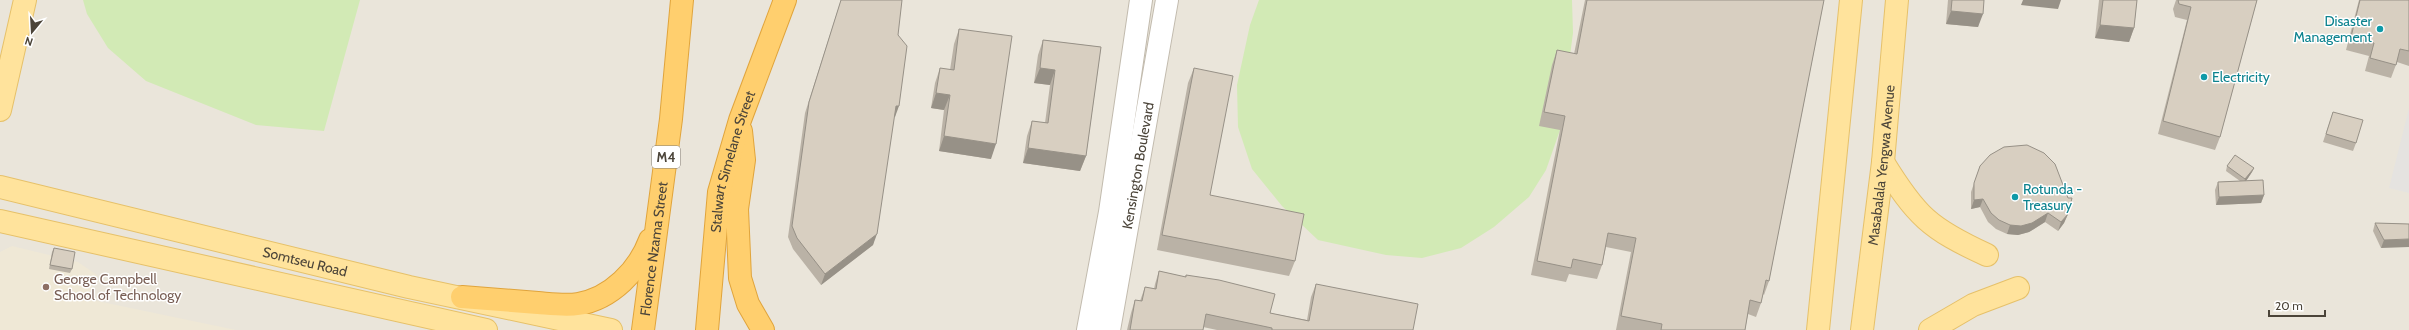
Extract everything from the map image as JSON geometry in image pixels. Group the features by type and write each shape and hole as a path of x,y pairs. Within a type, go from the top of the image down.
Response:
{"highway":[{"name":"Florence Nzama Street","path":"643,330 671,119 682,0"},
{"name":"Stalwart Simelane Street","path":"707,330 720,192 740,120 785,0"},
{"path":"740,120 744,160 737,209 740,278 748,304 763,330"},
{"path":"462,297 578,304 600,298 618,286 633,270 646,252 658,220"}],"main road":[{"path":"0,110 25,0"},
{"path":"1818,330 1851,0"},
{"name":"Masabalala Yengwa Avenue","path":"1862,330 1883,162 1897,0"},
{"path":"1883,162 1916,211 1927,221 1954,240 1988,256"},
{"name":"Somtseu Road","path":"0,187 409,287 462,297 611,330"},
{"name":"Somtseu Road","path":"0,222 486,330"},
{"path":"1930,330 1973,305 2018,288"}],"street":[{"name":"Kensington Boulevard","path":"1088,330 1110,212 1141,0"},
{"name":"Kensington Boulevard","path":"1109,330 1166,0"}],"shaded area":[{"path":"0,0 2409,0 2409,330 0,330"},
{"path":"2409,108 2409,193 2389,188"},
{"name":"George Campbell School of Technology","path":"12,246 78,262 97,275 87,299 236,330 0,330 0,252"}],"green space":[{"path":"83,0 360,0 324,131 256,125 146,81 108,48 87,14"},
{"path":"1259,0 1572,0 1573,33 1560,130 1546,170 1529,197 1494,227 1461,248 1422,258 1386,255 1318,240 1282,206 1252,169 1238,127 1237,85 1250,25"}],"building":[{"path":"841,0 902,0 898,35 907,46 899,106 896,106 877,234 825,274 797,238 792,226 809,102"},
{"path":"1587,0 1824,0 1769,281 1766,280 1761,303 1750,300 1745,330 1661,330 1662,324 1621,316 1636,238 1608,233 1602,265 1573,259 1571,268 1537,261 1565,116 1544,112 1557,50 1577,54"},
{"path":"1952,0 1984,0 1983,14 1951,11"},
{"path":"2103,0 2137,0 2134,28 2100,25"},
{"name":"Electricity","path":"2178,0 2257,0 2220,137 2163,121 2191,7 2179,4"},
{"name":"Disaster Management","path":"2360,0 2409,0 2409,51 2400,49 2396,65 2370,58 2374,43 2351,37"},
{"path":"959,29 1012,36 996,144 944,136 950,95 936,93 940,68 954,70"},
{"path":"1043,40 1101,47 1086,156 1028,148 1032,121 1048,123 1055,70 1040,68"},
{"path":"1194,68 1233,76 1210,195 1304,214 1295,261 1162,235"},
{"path":"2333,112 2363,120 2356,143 2326,134"},
{"path":"2027,145 2044,153 2055,164 2068,198 2072,198 2068,214 2061,222 2048,213 2032,223 2021,226 2010,225 1999,220 1991,213 1983,199 1974,200 1974,183 1980,166 1990,155 2004,147"},
{"path":"2235,155 2254,168 2245,179 2227,166"},
{"path":"2263,180 2264,195 2219,197 2218,182"},
{"path":"2375,223 2409,224 2409,239 2384,240"},
{"path":"54,248 75,252 72,269 50,265"},
{"path":"1159,271 1186,277 1186,275 1219,280 1275,294 1270,313 1309,321 1316,284 1418,304 1413,330 1272,330 1272,328 1206,314 1203,330 1130,330 1135,300 1142,301 1145,287 1156,289"}],"place":[{"name":"Disaster Management","path":"2380,29"},
{"name":"Electricity","path":"2204,77"},
{"name":"Rotunda - Treasury","path":"2015,197"},
{"name":"George Campbell School of Technology","path":"46,287"}]}
